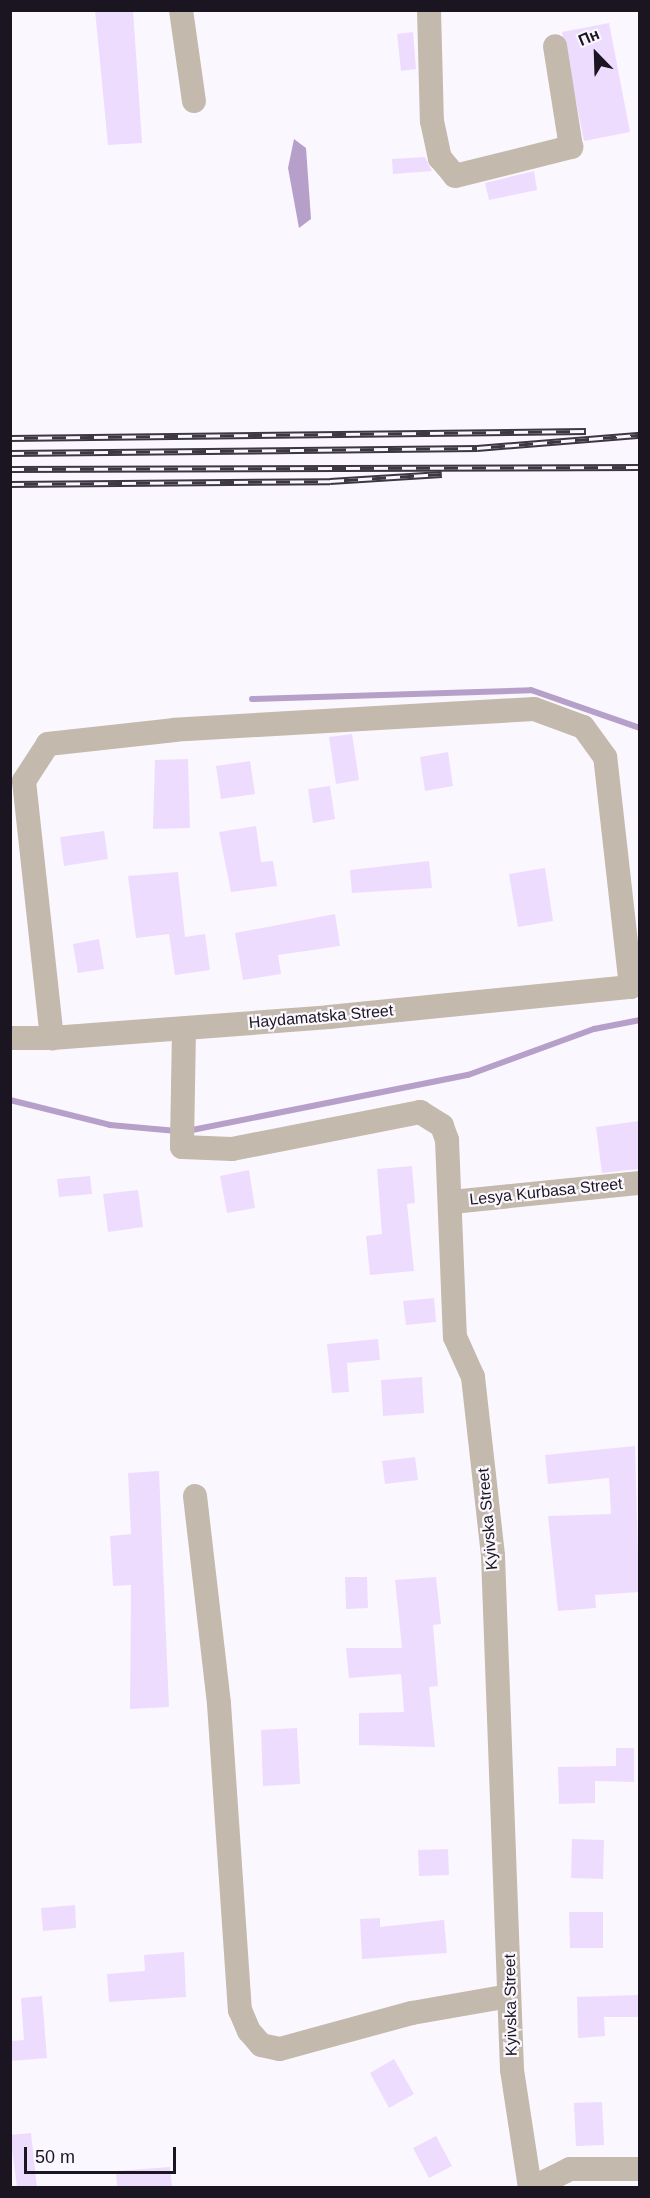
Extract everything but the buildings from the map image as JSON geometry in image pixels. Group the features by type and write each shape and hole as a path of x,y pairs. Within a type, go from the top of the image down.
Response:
{"street":[{"path":"181,10 194,101"},
{"path":"429,10 432,121 442,164 455,176 571,147 555,46"},
{"name":"Haydamatska Street","path":"10,1038 52,1038 184,1029 631,987 605,757 583,727 534,709 87,736 48,744 24,781 52,1038"},
{"name":"Kyivska Street","path":"184,1029 180,1145 232,1149 420,1112 442,1126 447,1140 452,1202 455,1337 473,1377 493,1556 509,1995 519,2142 531,2187"},
{"name":"Lesya Kurbasa Street","path":"452,1202 639,1183"},
{"path":"195,1496 219,1704 240,2010 249,2031 261,2045 280,2049 412,2013 509,1995"},
{"path":"531,2187 570,2169 639,2169"}],"shaded area":[{"path":"294,139 306,148 311,219 299,228 288,168"}],"waterway":[{"path":"252,699 531,690 640,728"},
{"path":"187,1131 468,1075 594,1029 640,1020"},
{"path":"10,1100 110,1125 177,1131"}],"railway":[{"path":"10,438 586,431"},
{"path":"10,453 477,448 640,435"},
{"path":"10,469 640,467"},
{"path":"10,484 330,481 442,474"}]}
